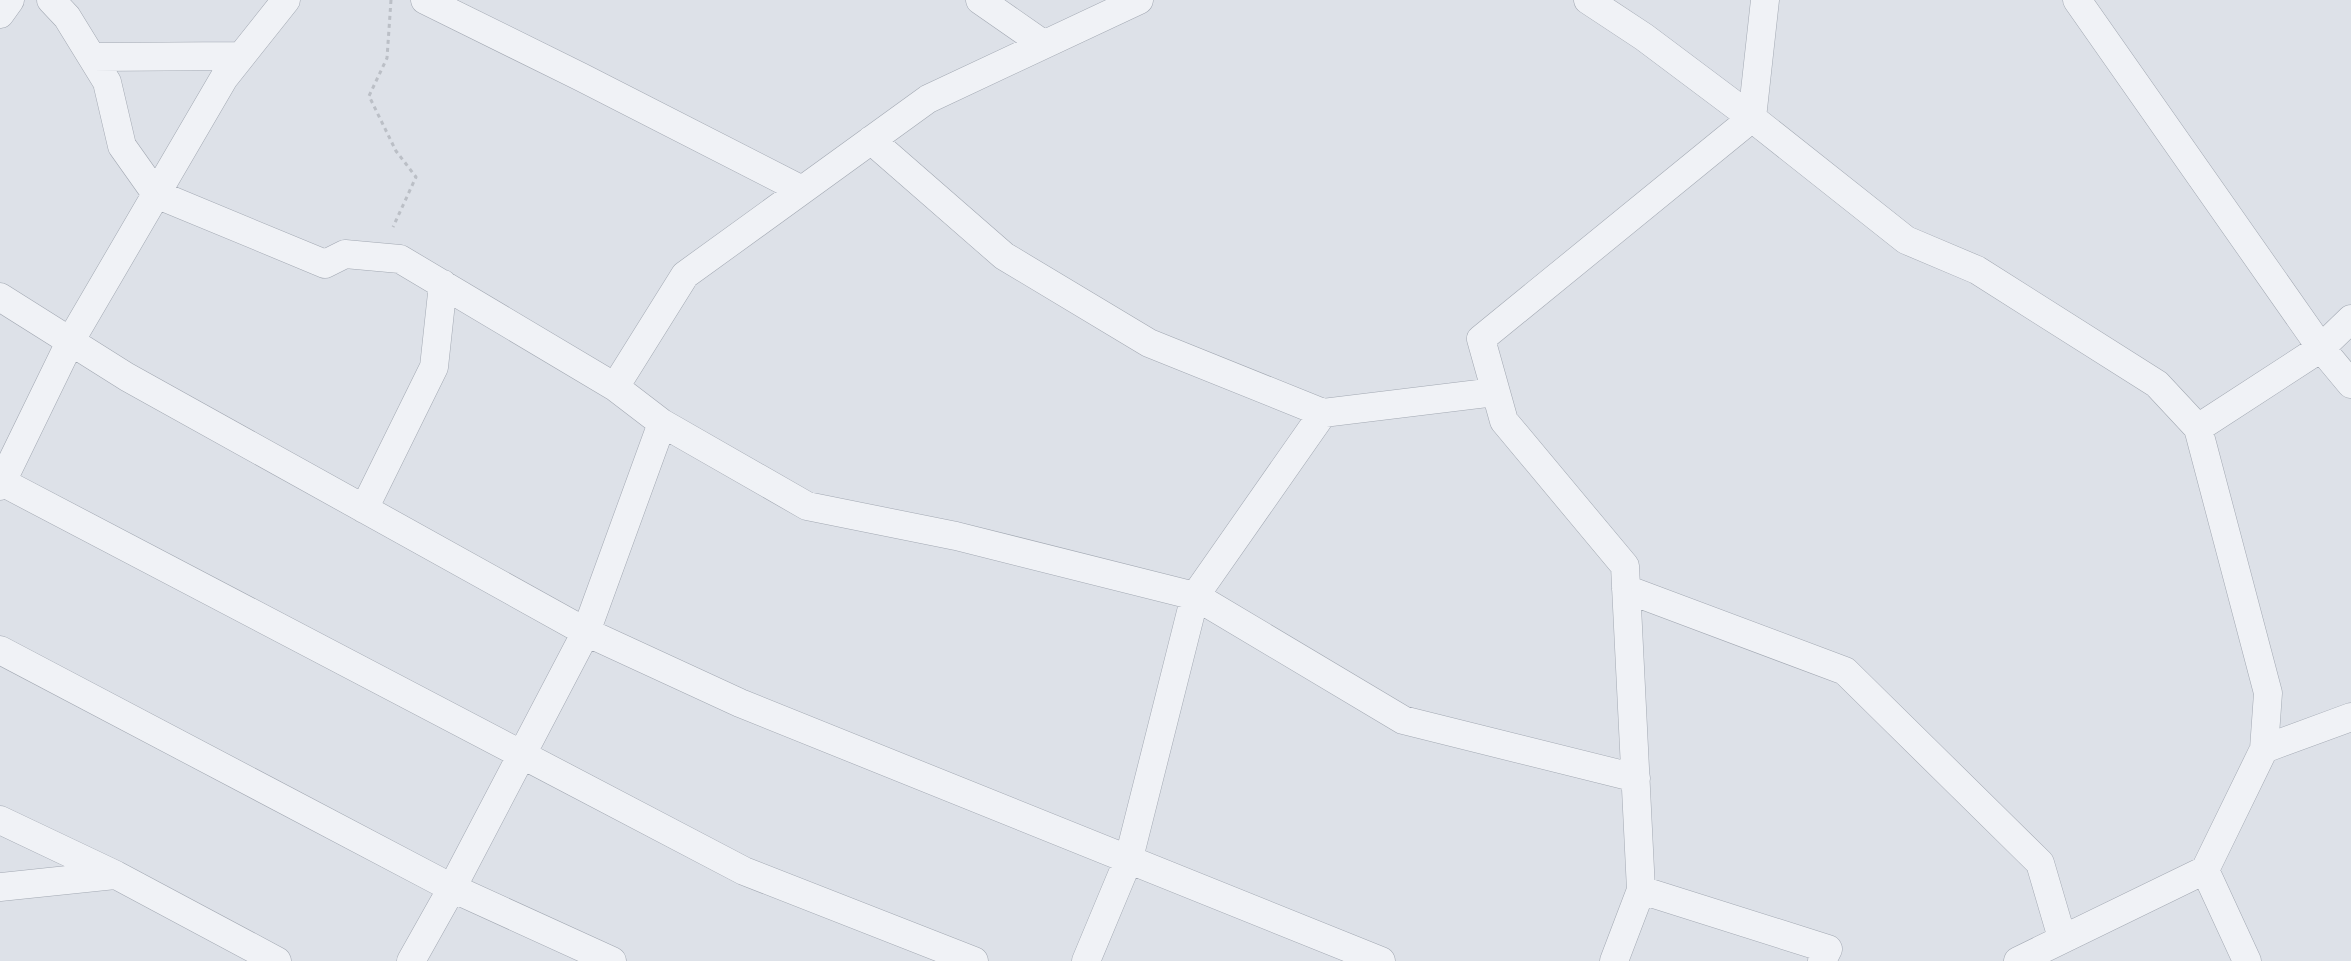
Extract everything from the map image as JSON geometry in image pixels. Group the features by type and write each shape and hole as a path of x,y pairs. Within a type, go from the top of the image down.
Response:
{"street":[{"path":"0,14 10,0"},
{"path":"51,0 67,16 107,82 122,146 156,194 325,264 345,254 400,259 615,387 662,423 807,506 956,536 1195,596 1403,720 1636,778"},
{"path":"286,0 224,78 71,340 1,483 744,871 974,961"},
{"path":"425,0 581,76 802,190"},
{"path":"980,0 1043,44"},
{"path":"615,387 685,275 928,99 1139,0"},
{"path":"1588,0 1644,38 1752,118 1906,240 1977,270 2157,384 2198,428 2268,693 2264,749 2205,870 2018,961"},
{"path":"1614,961 1641,890 1625,566 1504,421 1481,339 1752,118 1765,0"},
{"path":"2077,0 2320,348 2351,384"},
{"path":"92,57 241,56"},
{"path":"871,140 1004,256 1150,343 1323,413 1495,392"},
{"path":"364,509 434,366 443,284"},
{"path":"0,297 71,340 126,377 586,632 740,704 1129,858 1381,961"},
{"path":"2198,428 2320,348 2351,319"},
{"path":"1086,961 1129,858 1195,596 1323,413"},
{"path":"411,961 452,888 586,632 662,423"},
{"path":"1626,589 1845,671 2040,863 2062,938"},
{"path":"0,650 452,888 612,961"},
{"path":"2264,749 2351,717"},
{"path":"0,820 116,875 277,961"},
{"path":"2205,870 2248,961"},
{"path":"0,887 116,875"},
{"path":"1641,890 1828,949 1822,961"}],"path":[{"path":"392,0 387,58 369,96 396,151 416,177 392,225 400,259"}]}
